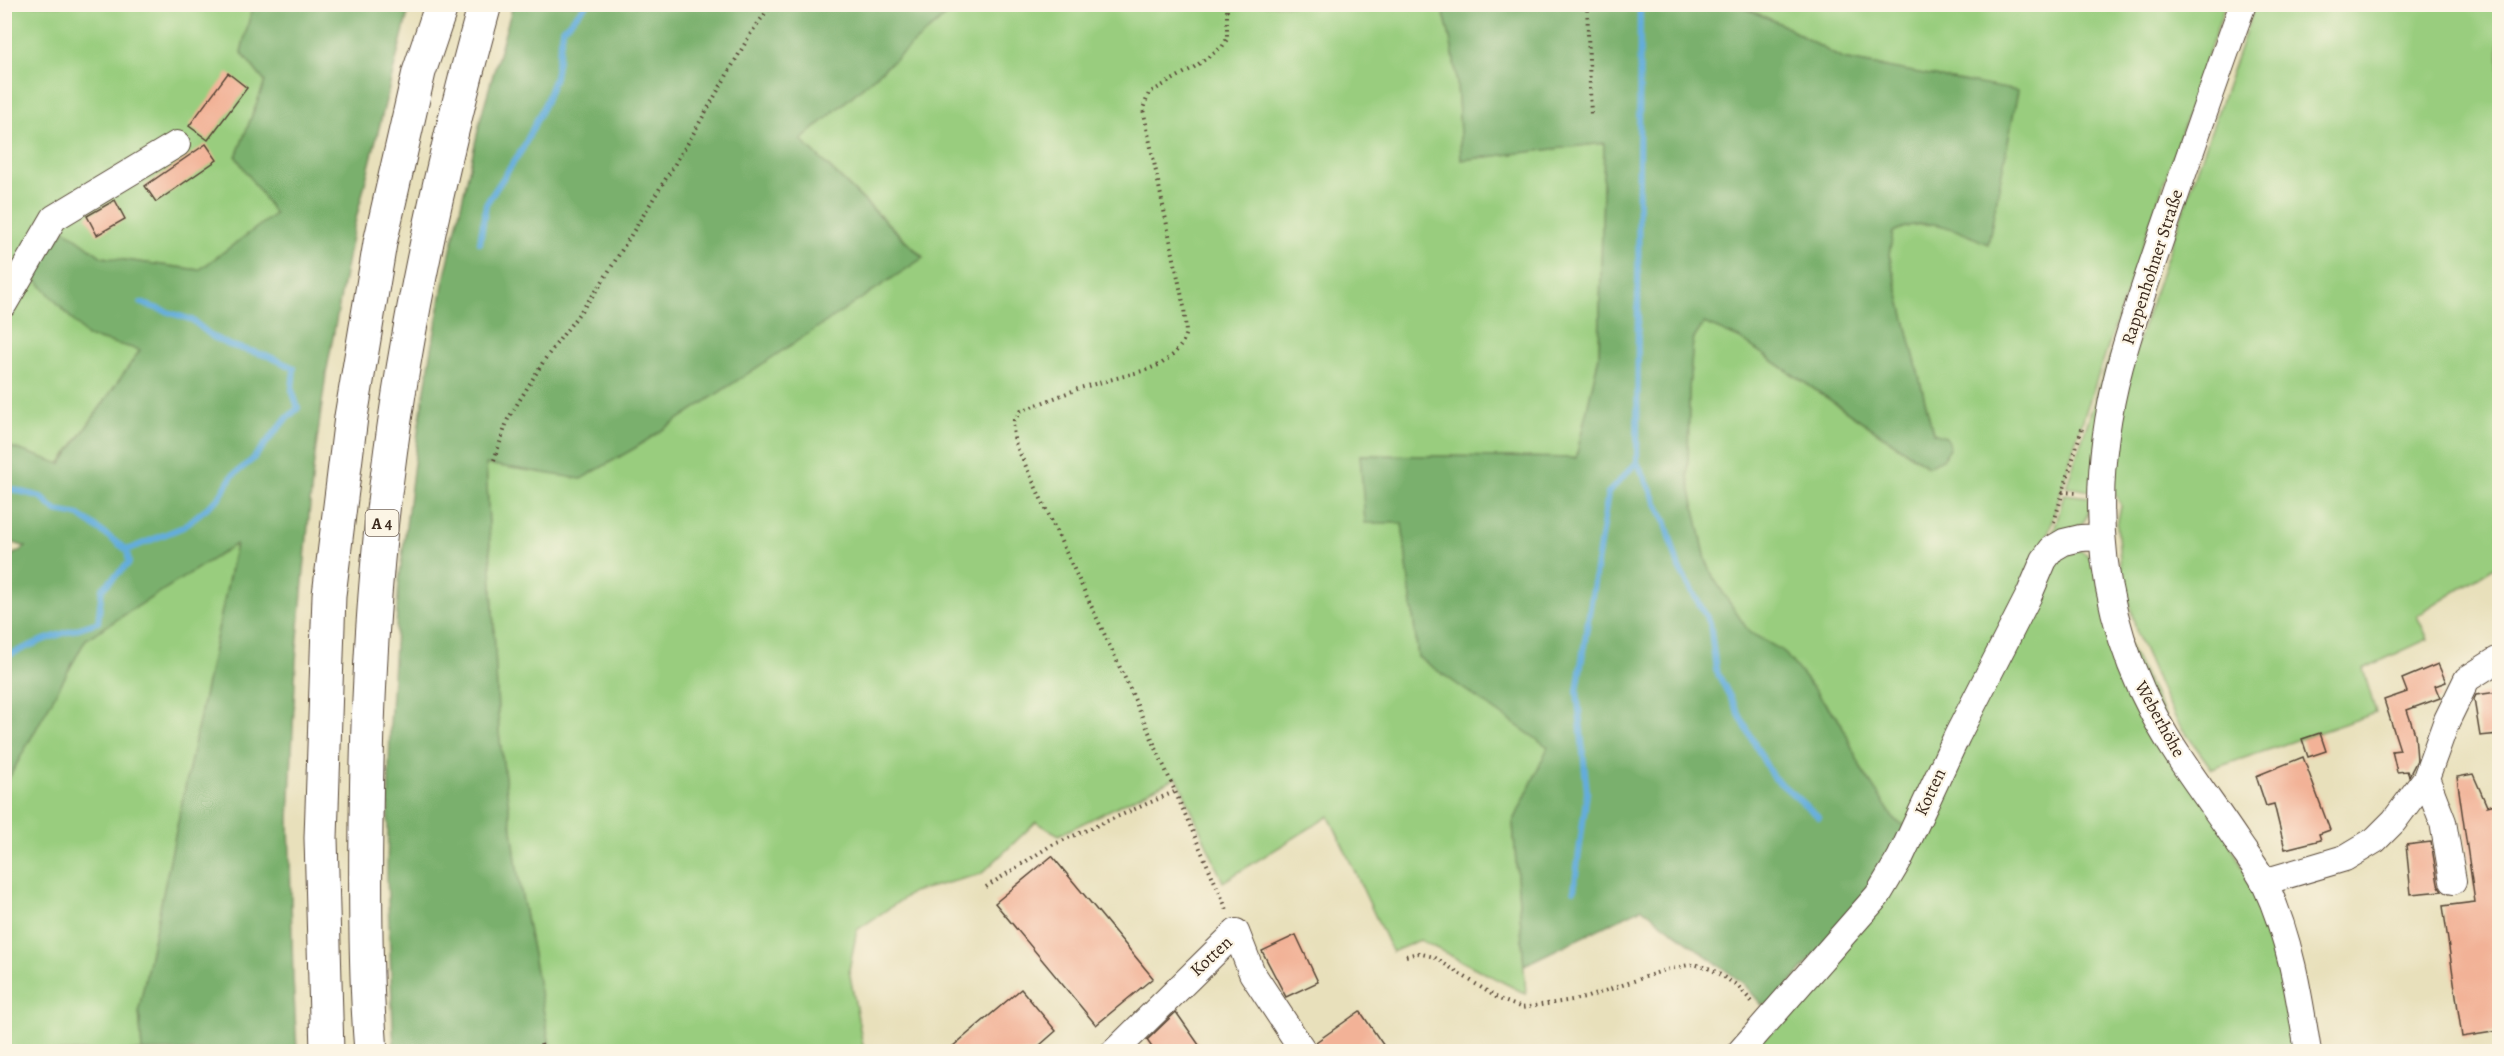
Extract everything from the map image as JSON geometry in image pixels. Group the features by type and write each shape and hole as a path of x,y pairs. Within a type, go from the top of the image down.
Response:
{"highway":[{"name":"A 4","path":"327,1052 321,838 329,596 351,417 380,243 419,72 442,4"},
{"name":"A 4","path":"371,1052 365,875 366,752 375,597 386,480 403,363 425,251 448,147 486,4"}],"street":[{"name":"Rappenhohner Straße","path":"2102,537 2099,495 2110,407 2120,366 2164,230 2243,4"},
{"path":"4,304 54,218 177,144"},
{"name":"Weberhöhe","path":"2102,537 2109,589 2119,628 2136,677 2155,716 2176,750 2264,882 2281,924 2294,968 2308,1052"},
{"name":"Kotten","path":"1740,1052 1878,896 1900,858 2044,560 2052,549 2064,542 2102,537"},
{"path":"2264,882 2345,858 2374,840 2394,822 2426,778 2447,720 2467,679 2497,660"},
{"path":"2426,778 2443,822 2452,881"},
{"name":"Kotten","path":"1129,1046 1236,932 1252,973 1301,1050"}],"path":[{"path":"494,459 508,419 545,359 599,287 751,33 772,4"},
{"path":"1227,4 1229,28 1227,39 1222,47 1200,64 1149,93 1143,109 1184,307 1186,332 1182,344 1161,364 1080,388 1021,411 1014,420 1013,429 1014,443 1130,689 1236,932"},
{"path":"1587,4 1591,116"},
{"path":"986,887 1050,846 1174,792"},
{"path":"1406,956 1418,953 1434,957 1499,999 1522,1008 1585,998 1665,970 1693,964 1711,969 1738,986 1768,1021"},
{"path":"541,1044 543,1052"}],"green space":[{"path":"5,5 253,5 241,52 265,82 236,157 276,214 199,270 102,257 65,230 87,336 141,350 60,464 5,445"},
{"path":"253,5 410,5 353,231 326,374 313,470 296,660 289,820 297,1051 142,1051 139,1009 236,544 86,639 5,785 5,559 26,547 5,540 5,445 61,464 140,350 87,336 31,274 65,230 102,257 199,270 275,214 236,157 265,82 241,52"},
{"path":"513,5 958,5 801,140 923,258 635,448 581,479 486,464 499,733 518,875 551,1051 394,1051 387,875 390,725 399,581 419,424 443,285 482,113"},
{"path":"958,5 1441,5 1447,23 1454,62 1461,160 1604,143 1599,356 1576,458 1360,455 1402,522 1418,657 1549,747 1513,823 1526,994 1420,940 1392,952 1329,816 1223,882 1177,777 1059,835 1036,822 981,874 913,892 857,930 849,970 864,1051 551,1051 518,875 499,733 486,464 581,478 923,257 801,140"},
{"path":"1441,5 1737,5 1779,23 1842,59 2018,91 1988,244 1953,229 1931,224 1919,224 1893,232 1889,255 1933,433 1946,437 1950,448 1943,459 1928,466 1739,338 1704,323 1693,340 1689,389 1688,477 1706,560 1714,579 1749,632 1783,651 1841,723 1862,770 1895,820 1906,827 1875,884 1774,1003 1762,1005 1744,984 1642,908 1524,965 1513,823 1548,747 1418,657 1402,523 1365,523 1360,455 1576,458 1599,356 1604,143 1461,160 1454,62 1447,23"},
{"path":"1737,5 2225,5 2074,446 2045,545 1906,827 1895,821 1862,770 1841,723 1783,652 1749,633 1714,579 1706,560 1688,478 1689,389 1693,340 1704,322 1739,338 1927,466 1933,434 1889,254 1893,232 1908,225 1944,224 1988,244 2017,91 1842,59 1779,23"},
{"path":"2255,5 2499,5 2499,564 2417,616 2428,639 2363,669 2376,713 2212,769 2179,724 2137,634 2121,570 2117,525 2121,505 2116,496 2109,493 2128,369"},
{"path":"2121,322 2090,491 2066,487"},
{"path":"2064,494 2090,497 2088,514 2076,528 2053,535"},
{"path":"236,543 139,1009 142,1051 5,1052 5,785 86,639"},
{"path":"2078,550 2089,556 2092,561 2101,591 2294,968 2308,1051 1750,1052 1844,948 2045,579 2062,557"}],"building":[{"path":"228,73 247,88 208,140 189,126"},
{"path":"206,144 217,160 156,202 145,186"},
{"path":"115,200 125,219 97,235 87,216"},
{"path":"2438,664 2446,682 2435,686 2440,698 2407,710 2415,734 2417,760 2409,776 2407,771 2397,772 2392,751 2400,750 2384,700 2407,692 2402,679"},
{"path":"2497,692 2499,734 2480,736 2474,699 2476,695"},
{"path":"2320,733 2326,751 2308,757 2302,739"},
{"path":"2303,757 2330,830 2319,834 2321,840 2285,849 2274,804 2266,806 2256,776"},
{"path":"2473,774 2487,806 2499,803 2499,891 2495,892 2499,925 2499,1031 2462,1037 2443,906 2475,902 2457,777"},
{"path":"2431,842 2438,884 2442,891 2411,894 2406,845"},
{"path":"1052,856 1153,978 1096,1025 995,903"},
{"path":"1296,935 1318,982 1286,997 1262,951"},
{"path":"1021,989 1056,1031 1032,1052 946,1052"},
{"path":"1360,1011 1388,1052 1319,1052 1316,1042"},
{"path":"1176,1012 1204,1052 1155,1052 1147,1040"}],"waterway":[{"path":"480,243 486,204 523,148 546,101 555,77 563,29 587,4"},
{"path":"1574,890 1587,792 1577,691 1608,493 1637,462 1640,4"},
{"path":"4,657 43,640 98,622 102,589 129,563 127,550 183,527 219,498 232,476 252,460 298,408 292,390 294,368 268,356 229,345 213,337 192,320 141,303"},
{"path":"1637,462 1665,520 1679,568 1710,623 1716,670 1772,776 1819,817"},
{"path":"4,487 41,497 56,511 79,515 127,550"}]}
